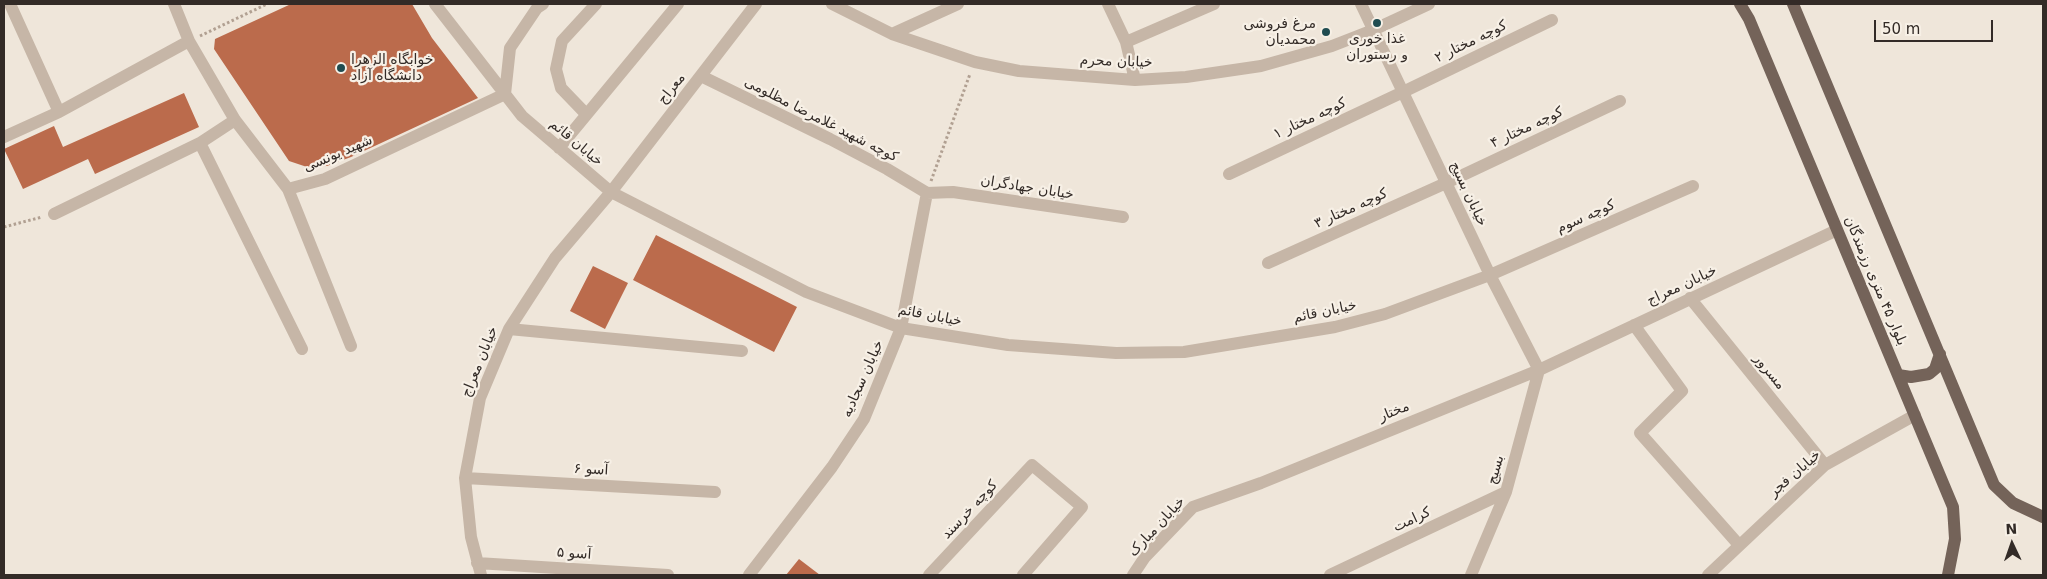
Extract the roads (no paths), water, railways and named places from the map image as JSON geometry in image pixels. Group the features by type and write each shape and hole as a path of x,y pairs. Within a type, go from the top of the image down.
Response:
{"main road":[{"name":"بلوار ۴۵ متری رزمندگان","path":"1740,4 1749,19 1954,507 1955,539 1948,575"},
{"path":"1793,4 1994,485 2013,503 2043,517"},
{"path":"1898,375 1911,378 1929,374 1935,368 1940,354"}],"street":[{"path":"10,4 59,112"},
{"path":"174,4 189,41 235,120 288,189 351,346"},
{"name":"خیابان قائم","path":"435,4 522,116 611,192 806,292 901,328 1008,344 1116,353 1184,352 1335,327 1385,314 1490,275"},
{"path":"505,94 510,48 537,8 543,4"},
{"path":"586,114 560,88 556,69 562,41 596,4"},
{"path":"560,148 678,4"},
{"name":"معراج","path":"611,192 756,4"},
{"name":"خیابان محرم","path":"832,4 892,34 975,62 1019,71 1135,80 1186,77 1261,66 1332,46 1373,30 1429,4"},
{"path":"892,34 958,4"},
{"path":"1108,4 1126,42 1135,80"},
{"path":"1126,42 1214,4"},
{"name":"خیابان بسیج","path":"1361,4 1490,275 1539,370"},
{"name":"کوچه مختار ۲","path":"1404,92 1552,20"},
{"path":"4,137 59,112 189,41"},
{"name":"کوچه شهید غلامرضا مظلومی","path":"701,76 887,169 927,193"},
{"name":"کوچه مختار ۱","path":"1229,174 1404,92"},
{"name":"شهید یونسی","path":"288,189 325,179 505,94"},
{"name":"کوچه مختار ۴","path":"1446,183 1620,101"},
{"path":"54,214 200,142 235,120"},
{"path":"200,142 302,349"},
{"name":"کوچه مختار ۳","path":"1268,263 1446,183"},
{"name":"کوچه سوم","path":"1490,275 1693,186"},
{"name":"خیابان معراج","path":"479,569 471,537 466,478 480,398 509,329 555,258 611,192"},
{"name":"خیابان جهادگران","path":"927,193 952,192 1123,217"},
{"name":"خیابان سجادیه","path":"749,575 832,467 864,419 901,328 927,193"},
{"name":"خیابان معراج","path":"1539,370 1837,230"},
{"name":"مسرور","path":"1690,298 1825,465"},
{"path":"1634,325 1682,391 1640,434 1739,545"},
{"path":"509,329 742,350"},
{"name":"مختار","path":"1261,482 1539,370"},
{"name":"بسیج","path":"1471,575 1506,492 1539,370"},
{"name":"خیابان فجر","path":"1708,575 1825,465 1914,415"},
{"name":"کوچه خرسند","path":"929,575 1032,465 1082,507 1023,575"},
{"name":"آسو ۶","path":"466,478 715,492"},
{"name":"خیابان مبارک","path":"1134,575 1145,558 1193,507 1261,482"},
{"name":"کرامت","path":"1330,575 1506,492"},
{"name":"آسو ۵","path":"479,569 668,575"}],"place":[{"name":"غذا خوری و رستوران","path":"1377,23"},
{"name":"مرغ فروشی محمدیان","path":"1326,32"},
{"name":"خوابگاه الزهرا دانشگاه آزاد","path":"341,68"}]}
